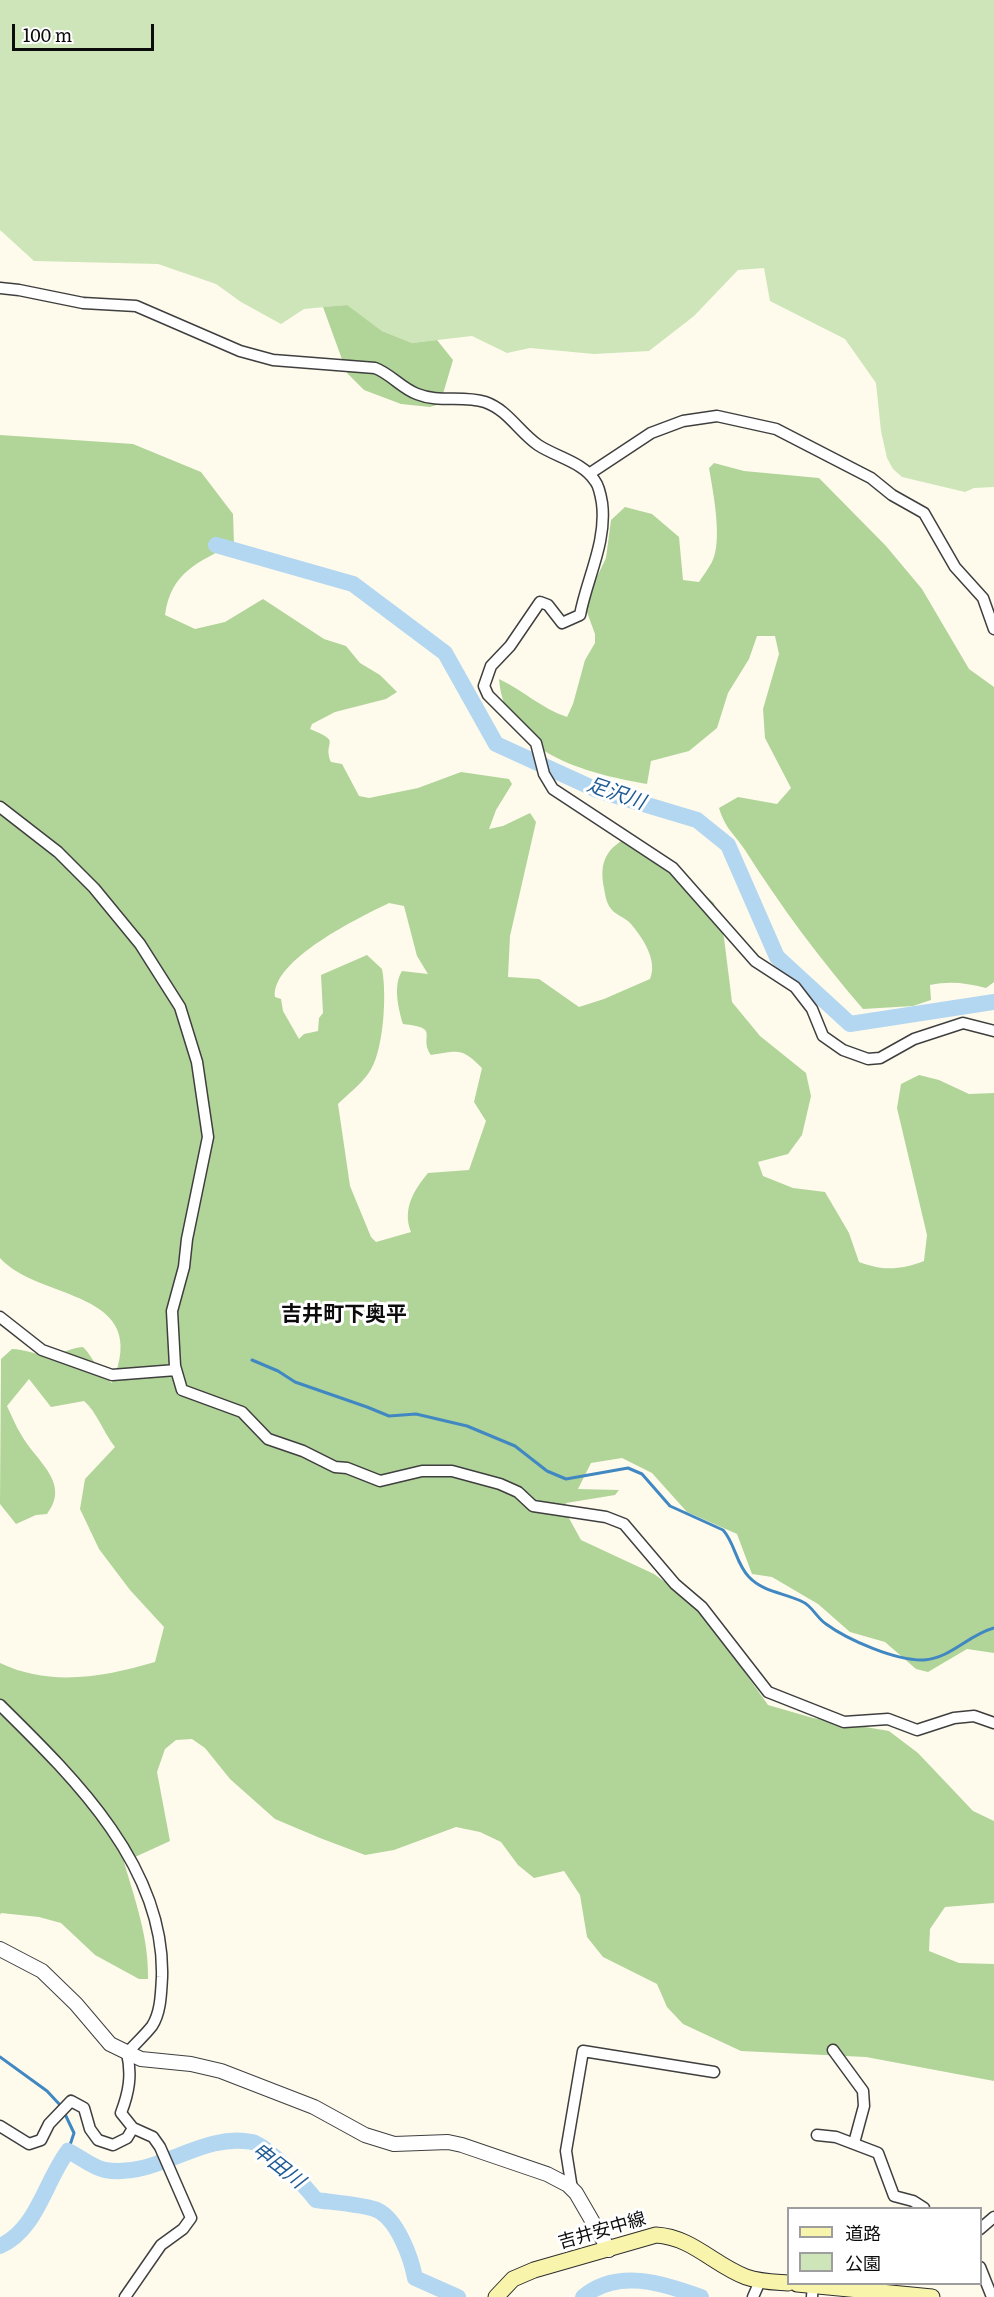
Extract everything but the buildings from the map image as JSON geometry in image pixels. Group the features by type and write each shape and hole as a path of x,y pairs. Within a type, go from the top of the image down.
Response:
{"main road":[{"name":"吉井安中線","path":"496,2297 513,2279 534,2270 656,2235 672,2236 744,2276 756,2291 787,2283"},
{"path":"812,2291 930,2297"}],"street":[{"path":"0,288 83,303 136,306 240,351 273,360 375,368 387,373 416,394 435,399 472,399 487,403 507,415 537,445 589,474 596,482 602,503 602,531 580,615 562,623 548,605 540,602 510,646 491,666 484,686 536,742 544,774 553,789 673,868 755,961 795,987 812,1009 823,1036 843,1050 868,1059 880,1058 914,1039 963,1023 994,1031"},
{"path":"589,474 651,434 683,421 717,416 776,429 871,478 891,495 924,513 955,567 983,598 994,629"},
{"path":"0,807 58,852 94,888 140,944 180,1007 197,1062 208,1137 187,1239 184,1267 172,1311 176,1370 183,1390 242,1412 268,1439 303,1450 335,1467 347,1468 380,1481 422,1471 452,1471 500,1484 518,1492 533,1506 606,1517 624,1524 675,1584 702,1607 768,1692 844,1722 888,1719 917,1730 954,1718 974,1716 994,1723"},
{"path":"0,1317 42,1350 112,1375 176,1370"},
{"path":"0,1705 80,1788 116,1837 139,1877 159,1929 163,1954 159,2009 152,2025 127,2053"},
{"path":"0,1949 42,1971 76,2004 110,2044 141,2059 191,2064 221,2072 314,2107 365,2135 394,2144 448,2142 559,2179 572,2189 609,2250"},
{"path":"832,2050 863,2091 864,2106 854,2143"},
{"path":"572,2189 566,2151 583,2051 714,2072"},
{"path":"125,2297 162,2245 183,2229 191,2218 160,2147 153,2137 133,2128 121,2113 129,2093 130,2069 127,2053"},
{"path":"0,2126 29,2144 41,2140 49,2124 70,2101 84,2108 90,2128 98,2140 113,2145 127,2138 133,2128"},
{"path":"817,2134 854,2143 874,2151 881,2157 894,2196 913,2201 922,2207"},
{"path":"982,2228 994,2217"},
{"path":"982,2270 992,2297"}],"green space":[{"path":"0,0 994,0 994,487 974,488 965,492 902,477 893,469 887,458 881,431 876,383 845,339 770,301 764,268 738,270 694,316 649,351 594,354 530,348 507,353 472,336 412,343 382,331 346,305 304,309 281,324 241,302 216,284 158,264 34,261 0,230"},
{"path":"347,305 382,331 412,343 437,340 453,360 440,404 430,407 401,404 364,390 347,373 323,307"},
{"path":"0,435 133,444 201,472 233,514 234,544 198,563 180,578 168,600 165,615 195,629 225,622 263,599 324,639 346,646 360,663 380,675 397,692 386,699 335,712 312,724 310,729 329,740 331,762 342,764 359,796 369,798 418,788 461,772 509,779 512,784 496,810 489,829 503,826 530,813 536,822 510,936 508,977 539,979 579,1007 650,979 652,965 648,950 631,924 611,909 605,895 603,867 607,855 623,840 646,844 714,903 724,938 732,1002 760,1036 806,1073 811,1096 802,1135 788,1154 758,1162 763,1176 793,1188 825,1192 849,1233 859,1262 891,1268 924,1261 927,1235 897,1108 901,1084 919,1075 939,1080 969,1094 994,1093 994,1653 967,1649 928,1672 916,1669 885,1642 850,1632 818,1604 772,1577 752,1574 737,1534 687,1512 652,1473 622,1458 591,1463 578,1489 619,1490 615,1495 566,1503 565,1511 581,1540 654,1574 697,1605 768,1705 813,1718 889,1731 918,1753 973,1811 994,1821 994,1903 945,1907 930,1929 929,1951 959,1963 994,1964 994,2081 866,2057 741,2051 683,2024 667,2007 657,1984 603,1957 587,1937 580,1895 564,1871 534,1878 518,1865 501,1842 480,1832 456,1827 394,1850 365,1855 275,1819 230,1779 205,1748 192,1739 176,1740 165,1749 157,1772 170,1841 124,1862 144,1934 148,1979 139,1979 95,1955 61,1923 39,1917 1,1913 0,1915 0,1663 38,1675 58,1677 116,1672 155,1662 164,1627 130,1590 99,1549 80,1509 85,1479 115,1447 93,1411 84,1401 51,1407 29,1379 7,1406 28,1446 43,1464 54,1483 53,1503 47,1514 36,1515 16,1524 0,1504 1,1359 12,1349 50,1355 83,1347 103,1375 112,1383 121,1352 117,1330 105,1313 86,1301 18,1272 0,1258","holes":["389,903 404,906 417,956 428,974 402,971 397,990 403,1024 426,1031 431,1055 459,1052 482,1068 474,1102 486,1121 469,1170 428,1173 411,1200 408,1215 411,1232 376,1242 371,1237 350,1186 338,1104 368,1074 378,1053 384,1007 382,969 367,955 321,975 323,1013 319,1018 318,1031 304,1034 299,1039 283,1011 281,999 275,997 278,983 287,969 320,941 358,918"]},
{"path":"714,463 744,471 819,478 886,546 922,589 969,669 994,687 994,982 986,988 958,983 930,985 931,1000 913,1006 863,1009 801,932 727,826 719,808 738,797 777,804 791,788 765,738 763,709 779,654 775,636 757,636 749,659 728,693 717,728 689,751 651,761 647,784 599,774 552,756 532,742 516,726 505,705 499,679 567,717 573,704 585,660 595,643 595,634 584,604 606,558 611,520 625,507 652,514 679,537 683,580 699,582 712,562 717,541 709,468"}],"waterway":[{"name":"足沢川","path":"216,545 353,584 445,653 496,744 597,790 697,820 728,845 777,957 850,1024 994,1002"},
{"path":"252,1360 278,1371 295,1382 389,1416 416,1414 467,1426 515,1446 547,1471 566,1479 628,1468 642,1474 670,1506 723,1530 745,1572 755,1582 767,1589 803,1602 826,1624 847,1637 886,1653 913,1659 934,1658 994,1628"},
{"path":"0,2057 47,2091 61,2106"},
{"path":"64,2112 74,2133 68,2151"},
{"name":"申田川","path":"0,2246 13,2239 32,2217 68,2151 100,2169 124,2171 143,2168 214,2143 252,2142 276,2158 316,2200 365,2207 377,2210 384,2215 391,2221 402,2239 415,2278 458,2297"},
{"name":"申田川","path":"583,2297 596,2288 625,2281 656,2283 701,2297"}],"district":[{"name":"吉井町下奥平","path":"344,1315"}]}
